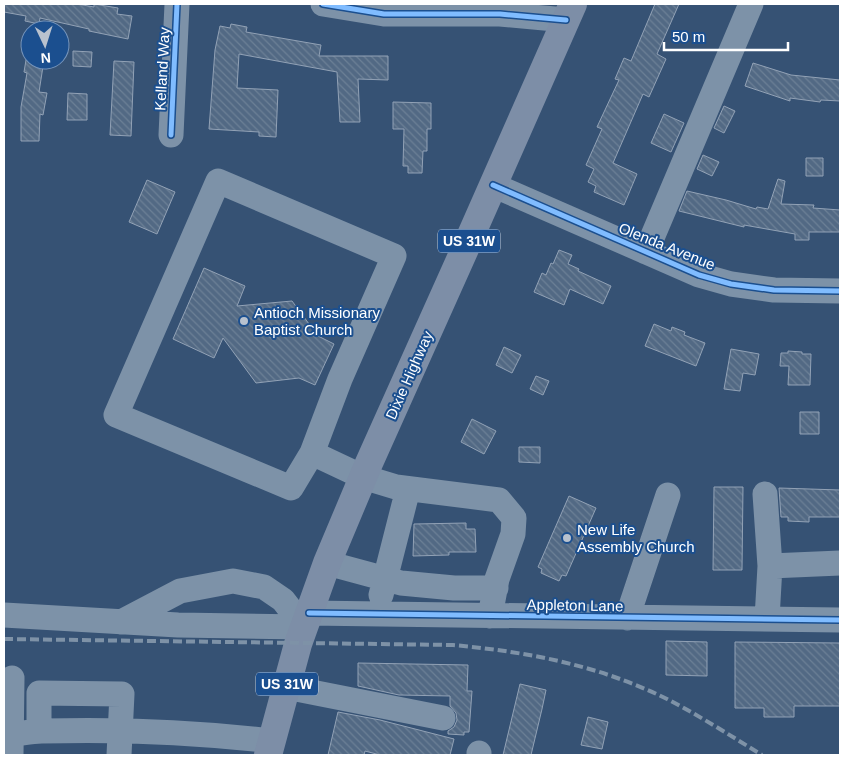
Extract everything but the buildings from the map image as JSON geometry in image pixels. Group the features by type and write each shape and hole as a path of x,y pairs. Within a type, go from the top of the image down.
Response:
{"main road":[{"name":"Dixie Highway","path":"270,748 306,620 327,563 363,476 569,12"}],"street":[{"name":"Kelland Way","path":"171,135 177,4"},
{"path":"323,4 384,14 569,12"},
{"path":"646,252 751,4"},
{"path":"218,181 394,256 340,379 312,453 291,488 116,415 218,181"},
{"name":"Olenda Avenue","path":"493,185 699,275 731,284 774,290 840,291"},
{"path":"312,453 363,476 396,487 499,500 514,518 513,534 496,588 490,616"},
{"path":"375,615 386,579 408,489"},
{"path":"765,494 770,566 768,619"},
{"path":"627,618 668,495"},
{"path":"327,563 400,583 454,588 496,588"},
{"path":"770,566 840,563"},
{"path":"121,622 180,591 233,582 264,586 306,620"},
{"name":"Appleton Lane","path":"4,615 178,625 375,615 840,620"},
{"path":"12,678 8,742 39,731 120,743 182,745 229,736 270,748"},
{"path":"286,687 443,718"},
{"path":"39,731 39,693 122,694 120,743"}],"railway":[{"path":"4,639 453,645 535,656 589,669 641,687 691,712 762,755"}],"cycle path":[{"path":"171,135 177,4"},
{"path":"323,4 384,14 500,14 566,20"},
{"path":"493,185 699,275 731,284 774,290 840,291"},
{"path":"309,613 840,620"}],"place":[{"name":"Antioch Missionary Baptist Church","path":"244,321"},
{"name":"New Life Assembly Church","path":"567,538"}]}
